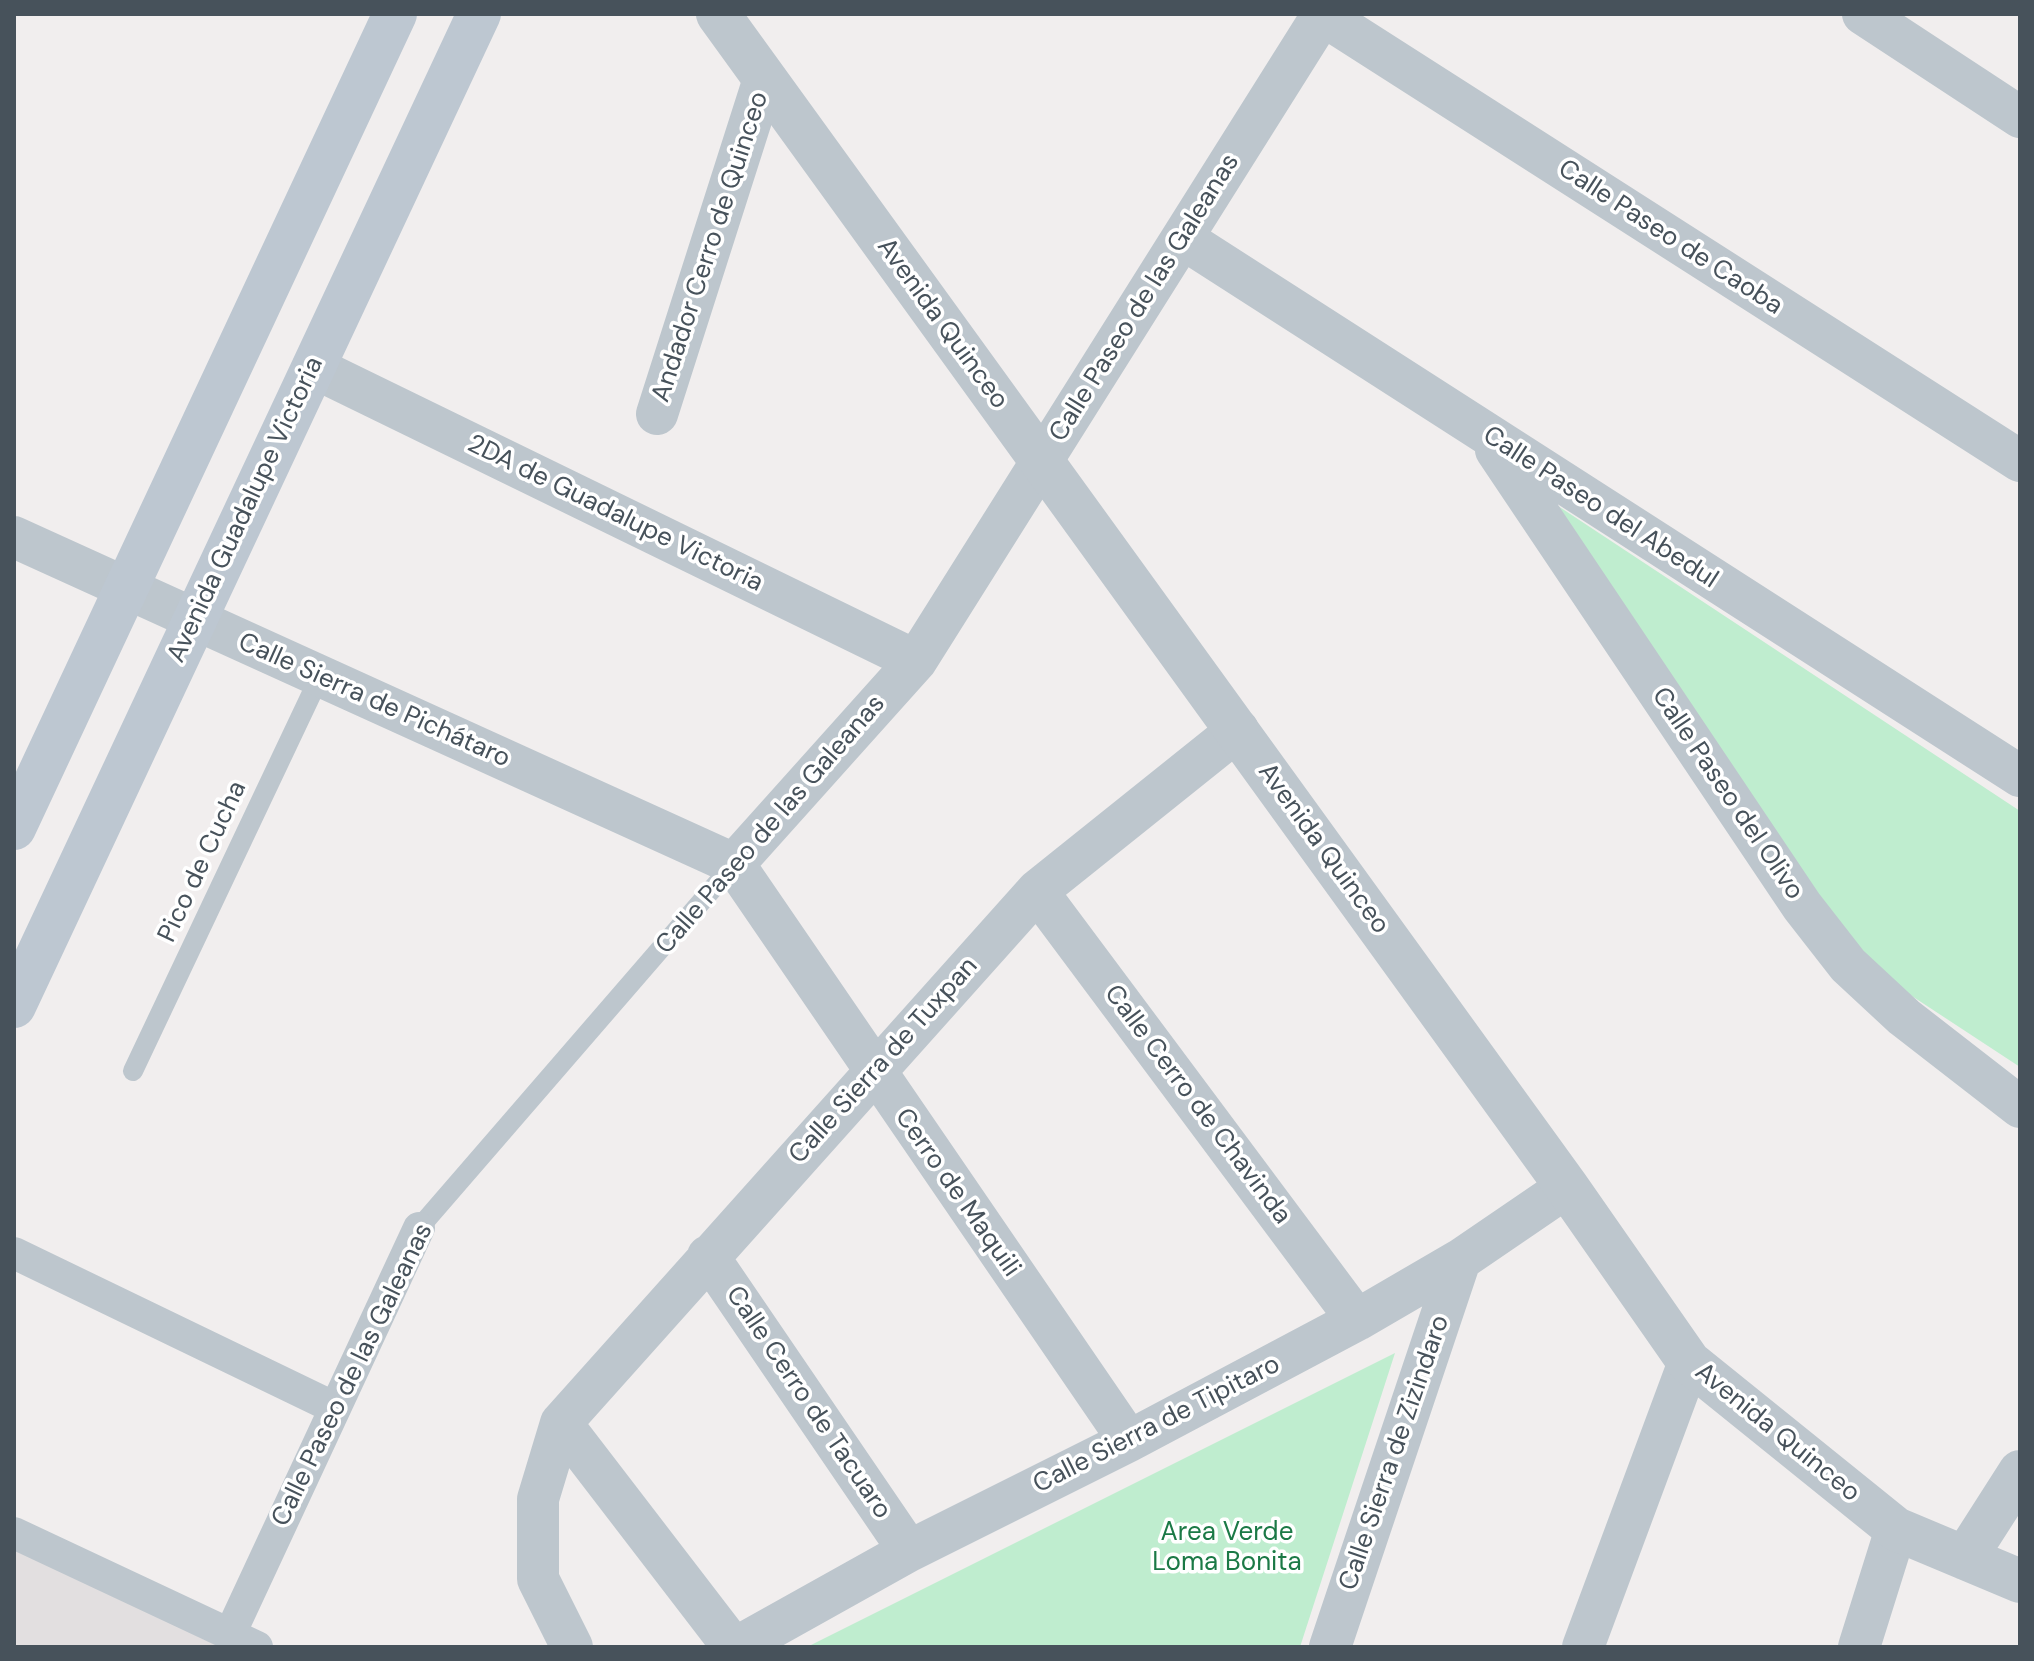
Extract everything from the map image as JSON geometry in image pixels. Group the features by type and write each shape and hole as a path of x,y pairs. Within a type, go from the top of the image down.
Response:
{"main road":[{"path":"14,828 395,14"},
{"name":"Avenida Guadalupe Victoria","path":"14,1006 479,14"}],"street":[{"name":"Avenida Quinceo","path":"718,14 1238,730 1689,1362 1896,1529 2020,1581"},
{"name":"Calle Paseo de las Galeanas","path":"734,864 916,661 1322,14"},
{"name":"Calle Paseo de Caoba","path":"1322,14 2020,461"},
{"path":"1863,14 2020,117"},
{"name":"Andador Cerro de Quinceo","path":"657,414 764,79"},
{"name":"Calle Paseo del Abedul","path":"1182,238 2020,776"},
{"name":"2DA de Guadalupe Victoria","path":"313,367 916,661"},
{"name":"Calle Paseo del Olivo","path":"1486,435 1802,906 1848,965 1904,1017 2020,1107"},
{"name":"Calle Sierra de Pichátaro","path":"14,537 734,864"},
{"name":"Calle Sierra de Tuxpan","path":"561,1423 1037,891 1238,730"},
{"name":"Cerro de Maquili","path":"734,864 1129,1441"},
{"name":"Calle Cerro de Chavinda","path":"1037,891 1357,1320"},
{"name":"Calle Sierra de Tipitaro","path":"735,1647 909,1551 1129,1441 1357,1320 1460,1260 1567,1187"},
{"name":"Calle Paseo de las Galeanas","path":"244,1641 335,1408 419,1228"},
{"path":"14,1253 335,1408"},
{"name":"Calle Cerro de Tacuaro","path":"708,1256 909,1551"},
{"name":"Calle Sierra de Zizindaro","path":"1330,1647 1460,1260"},
{"path":"1583,1647 1689,1362"},
{"path":"561,1423 538,1499 538,1579 572,1647"},
{"path":"561,1423 735,1647"},
{"path":"1965,1558 2020,1472"},
{"path":"1859,1647 1896,1529"},
{"path":"14,1533 244,1641"}],"lane":[{"name":"Pico de Cucha","path":"133,1071 320,676"},
{"name":"Calle Paseo de las Galeanas","path":"419,1228 734,864"}],"shaded area":[{"path":"14,1543 231,1647 14,1647"}],"green space":[{"path":"1552,502 2020,811 2020,1067 1857,960"},
{"name":"Area Verde Loma Bonita","path":"1395,1353 1300,1647 807,1647"}]}
